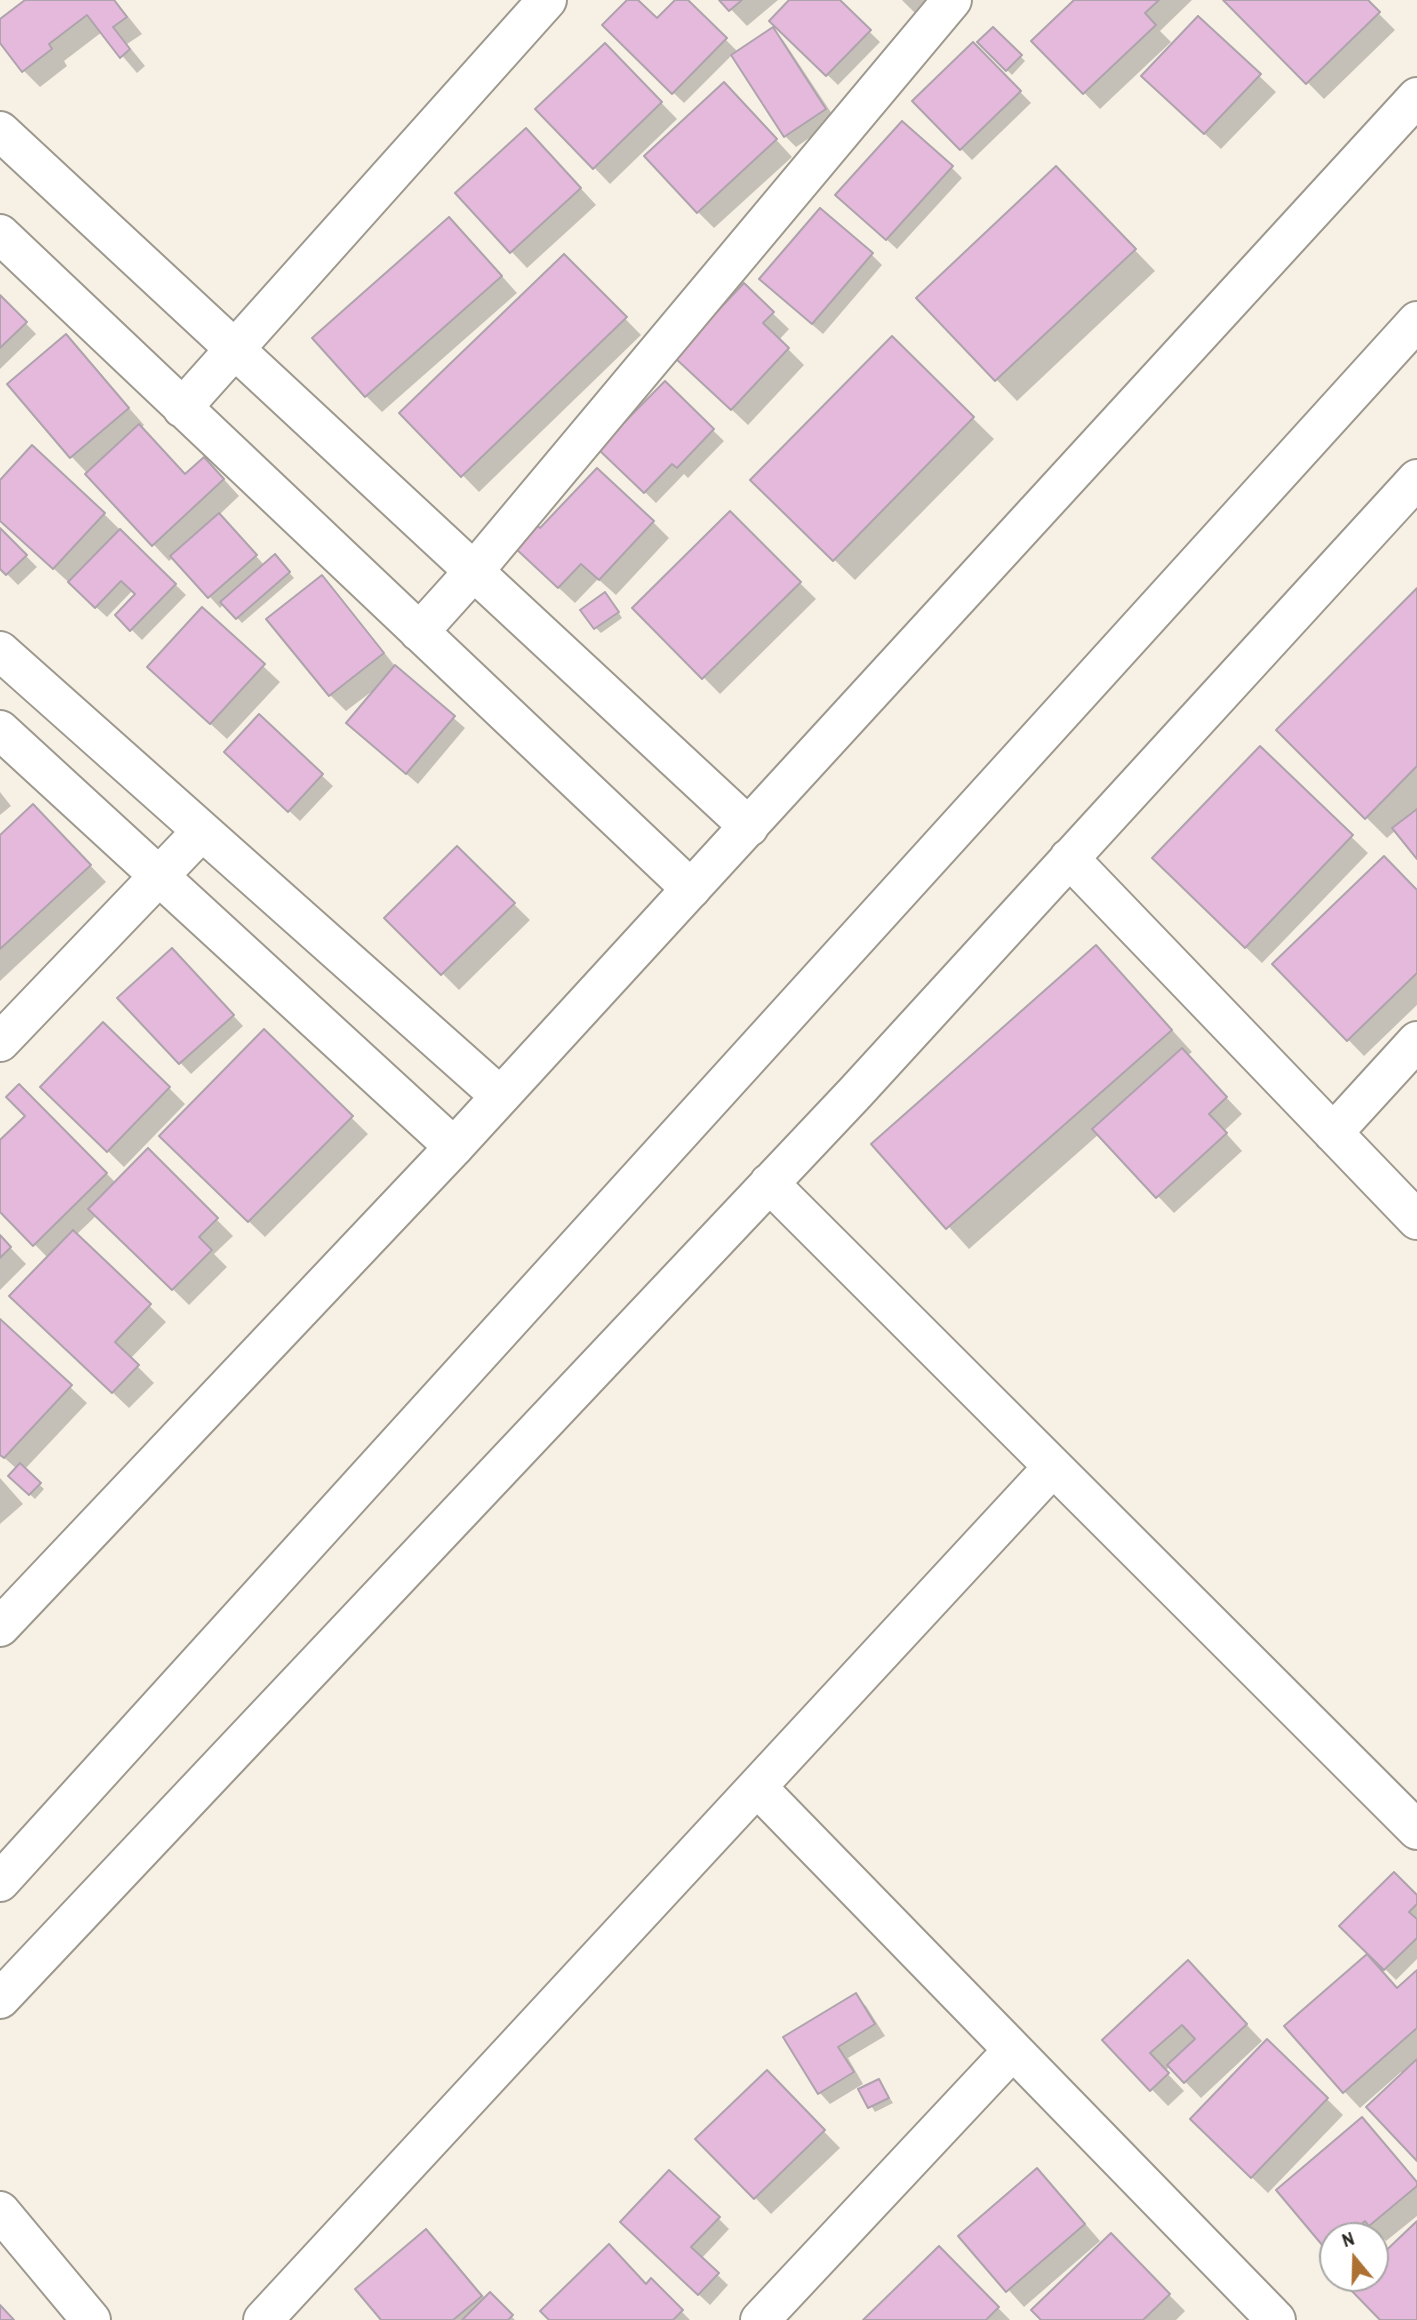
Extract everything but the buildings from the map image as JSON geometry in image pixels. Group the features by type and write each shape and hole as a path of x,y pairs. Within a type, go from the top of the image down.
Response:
{"street":[{"path":"182,408 547,0"},
{"path":"419,632 474,571 952,0"},
{"path":"0,1627 454,1147 1417,97"},
{"path":"0,131 749,827"},
{"path":"0,234 691,889"},
{"path":"0,1882 1417,321"},
{"path":"0,1999 769,1184 1417,479"},
{"path":"0,651 500,1096"},
{"path":"0,730 454,1147"},
{"path":"0,1042 202,831"},
{"path":"1069,859 1417,1220"},
{"path":"1333,1133 1417,1041"},
{"path":"769,1184 1417,1830"},
{"path":"263,2320 1053,1467"},
{"path":"757,1787 1276,2320"},
{"path":"761,2320 1013,2050"},
{"path":"0,2211 91,2320"}]}
